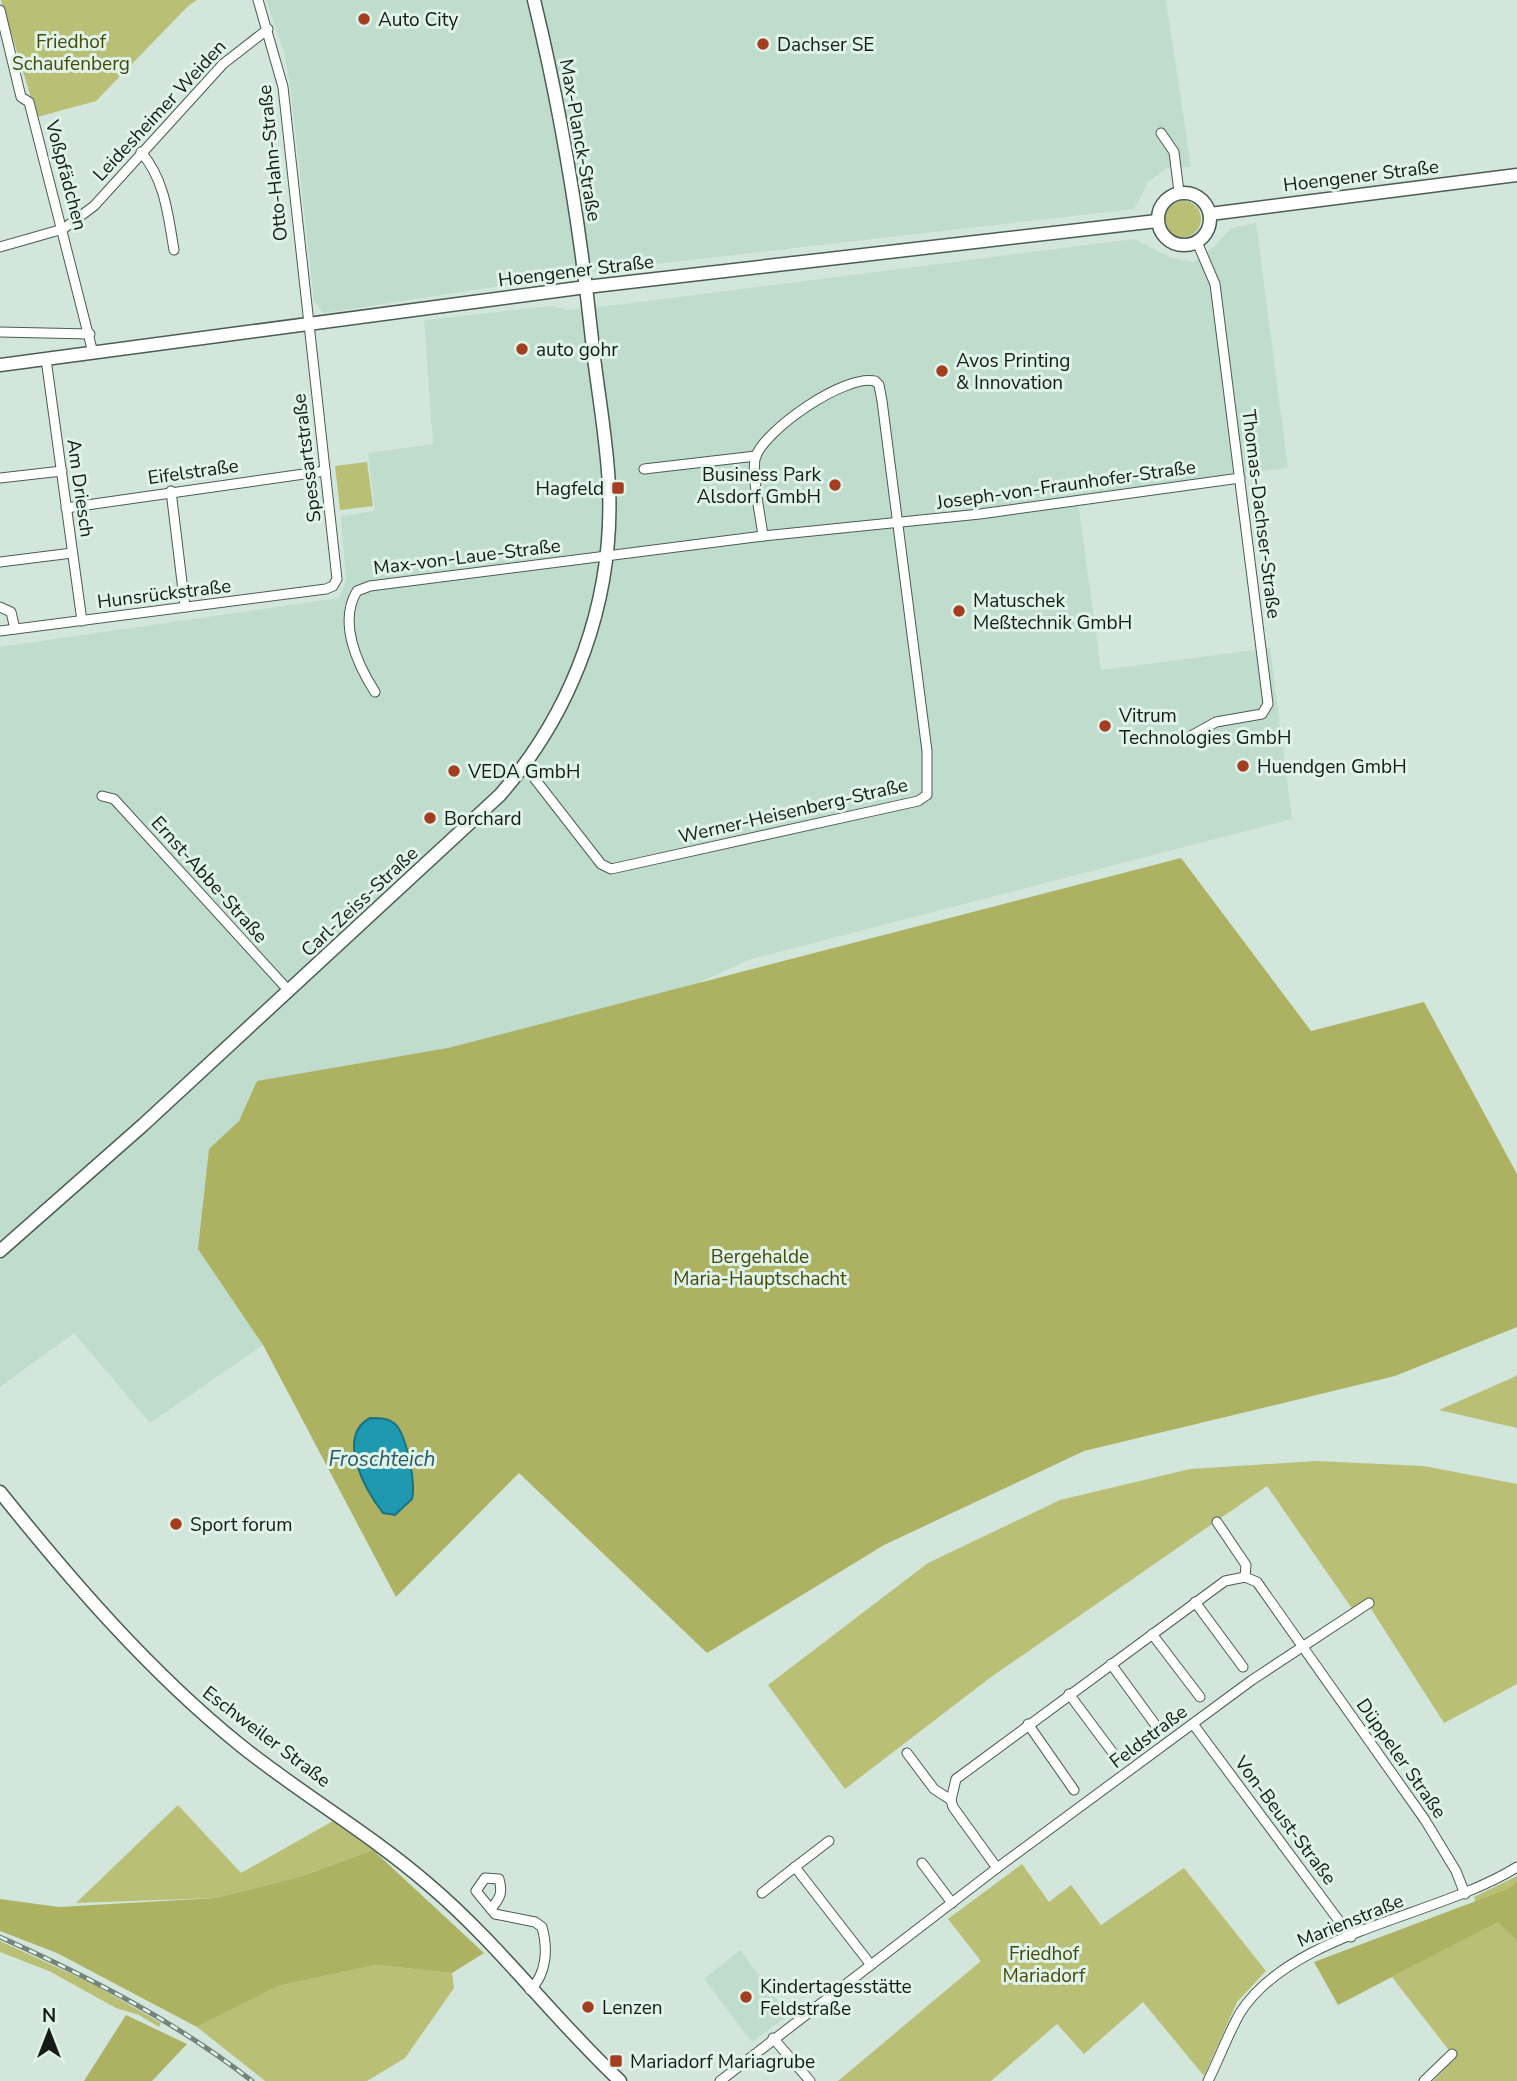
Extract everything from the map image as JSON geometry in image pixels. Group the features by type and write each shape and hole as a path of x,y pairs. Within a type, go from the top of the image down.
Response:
{"street":[{"name":"Otto-Hahn-Straße","path":"258,0 283,87 307,325"},
{"name":"Max-Planck-Straße","path":"534,0 559,116 586,287"},
{"name":"Voßpfädchen","path":"0,10 15,63 17,83 22,97 29,102 93,353"},
{"name":"Leidesheimer Weiden","path":"0,247 63,229 94,206 223,64 268,29"},
{"path":"1161,133 1174,152 1180,192"},
{"path":"141,152 155,167 163,190 174,250"},
{"name":"Hoengener Straße","path":"1210,214 1517,175"},
{"path":"1180,192 1199,197 1210,214 1210,225 1197,242 1179,245 1171,242 1159,230 1157,221 1163,202 1180,192"},
{"name":"Hoengener Straße","path":"0,365 586,287 1157,221"},
{"name":"Thomas-Dachser-Straße","path":"1189,737 1216,722 1262,714 1267,709 1215,285 1197,242"},
{"name":"Carl-Zeiss-Straße","path":"0,1251 466,828 524,765 546,732 579,668 590,638 607,557 609,488 586,287"},
{"name":"Spessartstraße","path":"307,325 337,579 333,586"},
{"path":"0,332 90,334"},
{"name":"Am Driesch","path":"46,359 82,621"},
{"path":"644,469 755,456 792,418 822,395 860,381 875,380 882,401 897,520"},
{"path":"755,456 763,536"},
{"path":"0,478 62,471"},
{"name":"Eifelstraße","path":"66,508 326,471"},
{"name":"Joseph-von-Fraunhofer-Straße","path":"607,557 897,520 980,514 1240,478"},
{"path":"171,491 185,607"},
{"name":"Werner-Heisenberg-Straße","path":"524,765 601,864 611,869 918,801 928,795 929,776 897,520"},
{"path":"0,562 72,554"},
{"name":"Max-von-Laue-Straße","path":"375,692 355,654 349,613 357,591 387,583 607,557"},
{"name":"Hunsrückstraße","path":"0,631 333,586"},
{"path":"0,607 11,612 15,629"},
{"name":"Ernst-Abbe-Straße","path":"102,796 114,799 289,991"},
{"name":"Eschweiler Straße","path":"0,1492 99,1609 193,1705 243,1747 380,1845 430,1885 471,1924 530,1990 620,2081"},
{"path":"951,1800 956,1779 965,1770 1225,1581 1245,1577 1246,1565 1217,1522"},
{"name":"Düppeler Straße","path":"1245,1577 1257,1581 1425,1819 1451,1862 1465,1894"},
{"path":"1195,1602 1243,1667"},
{"name":"Feldstraße","path":"720,2081 997,1868 1193,1724 1369,1602"},
{"path":"1152,1634 1200,1697"},
{"path":"1111,1664 1157,1727"},
{"path":"1069,1694 1116,1757"},
{"path":"1028,1724 1074,1790"},
{"name":"Von-Beust-Straße","path":"1193,1724 1351,1937"},
{"path":"907,1753 934,1789 951,1800 997,1868"},
{"path":"762,1893 828,1841"},
{"path":"922,1863 952,1903"},
{"path":"795,1867 871,1965"},
{"name":"Marienstraße","path":"1208,2081 1241,2013 1266,1982 1309,1953 1465,1894 1517,1867"},
{"path":"491,1909 495,1914 535,1922 541,1927 544,1967 540,1978 530,1990"},
{"path":"773,2038 810,2081"},
{"path":"1424,2081 1452,2054"}],"shaded area":[{"path":"266,0 1166,0 1191,167 1167,168 1148,182 1134,209 604,270 324,313 314,301 285,55"},
{"path":"1256,223 1288,468 1077,495 1101,670 1270,648 1292,819 751,959 689,987 263,1345 150,1423 74,1333 0,1387 0,647 339,598 346,580 341,516 375,511 368,453 433,444 424,320 551,306 568,310 624,304 1134,239 1172,258 1193,262 1214,247 1231,228"},
{"name":"Kindertagesstätte Feldstraße","path":"740,1950 789,2015 752,2042 704,1979"}],"green space":[{"name":"Friedhof Schaufenberg","path":"1,0 197,0 188,6 96,101 37,117"},
{"path":"1183,201 1196,206 1201,219 1196,232 1183,237 1170,232 1165,219 1170,206"},
{"path":"367,462 373,506 340,510 335,466"},
{"name":"Bergehalde Maria-Hauptschacht","path":"1181,858 1311,1031 1424,1002 1517,1174 1517,1327 1395,1376 1084,1451 884,1545 707,1653 519,1473 396,1597 263,1345 198,1249 209,1149 239,1121 257,1081 448,1048"},
{"path":"1517,1375 1517,1428 1439,1410 1514,1377"},
{"path":"1316,1461 1424,1466 1517,1484 1517,1684 1444,1723 1366,1601 1353,1610 1267,1486 991,1677 845,1789 768,1685 928,1563 1060,1500 1190,1469"},
{"path":"178,1805 241,1873 333,1821 373,1850 302,1876 215,1898 76,1903"},
{"path":"373,1850 484,1953 452,1973 376,1965 278,1986 197,2027 57,1953 0,1931 0,1899 59,1907 215,1898 302,1876"},
{"name":"Friedhof Mariadorf","path":"1022,1864 1049,1902 1071,1885 1101,1925 1184,1868 1266,1971 1237,2002 1204,2076 1143,2002 1084,2054 1057,2024 991,2081 838,2081 981,1961 948,1919"},
{"path":"1517,1876 1517,2081 1433,2081 1455,2058 1392,1977 1484,1929 1474,1897"},
{"path":"1517,1882 1517,1940 1498,1922 1338,2005 1314,1962 1508,1889"},
{"path":"0,1941 93,1984 161,2023 159,2027 139,2015 116,2008 49,1971 0,1952"},
{"path":"376,1965 452,1973 454,1988 405,2058 367,2081 265,2081 197,2027 278,1986"},
{"path":"126,2015 187,2044 152,2081 84,2081"}],"water":[{"name":"Froschteich","path":"370,1418 394,1423 401,1432 407,1451 412,1473 412,1499 395,1515 383,1513 369,1492 357,1464 355,1438 360,1427"}],"railway":[{"path":"0,1937 66,1968 162,2020 252,2081"}],"place":[{"name":"Auto City","path":"364,19"},
{"name":"Dachser SE","path":"763,44"},
{"name":"auto gohr","path":"522,349"},
{"name":"Avos Printing & Innovation","path":"942,371"},
{"name":"Business Park Alsdorf GmbH","path":"835,485"},
{"name":"Hagfeld","path":"618,488"},
{"name":"Matuschek Meßtechnik GmbH","path":"959,611"},
{"name":"Vitrum Technologies GmbH","path":"1105,726"},
{"name":"Huendgen GmbH","path":"1243,766"},
{"name":"VEDA GmbH","path":"454,771"},
{"name":"Borchard","path":"430,818"},
{"name":"Sport forum","path":"176,1524"},
{"name":"Kindertagesstätte Feldstraße","path":"746,1997"},
{"name":"Lenzen","path":"588,2007"},
{"name":"Mariadorf Mariagrube","path":"616,2061"}]}
